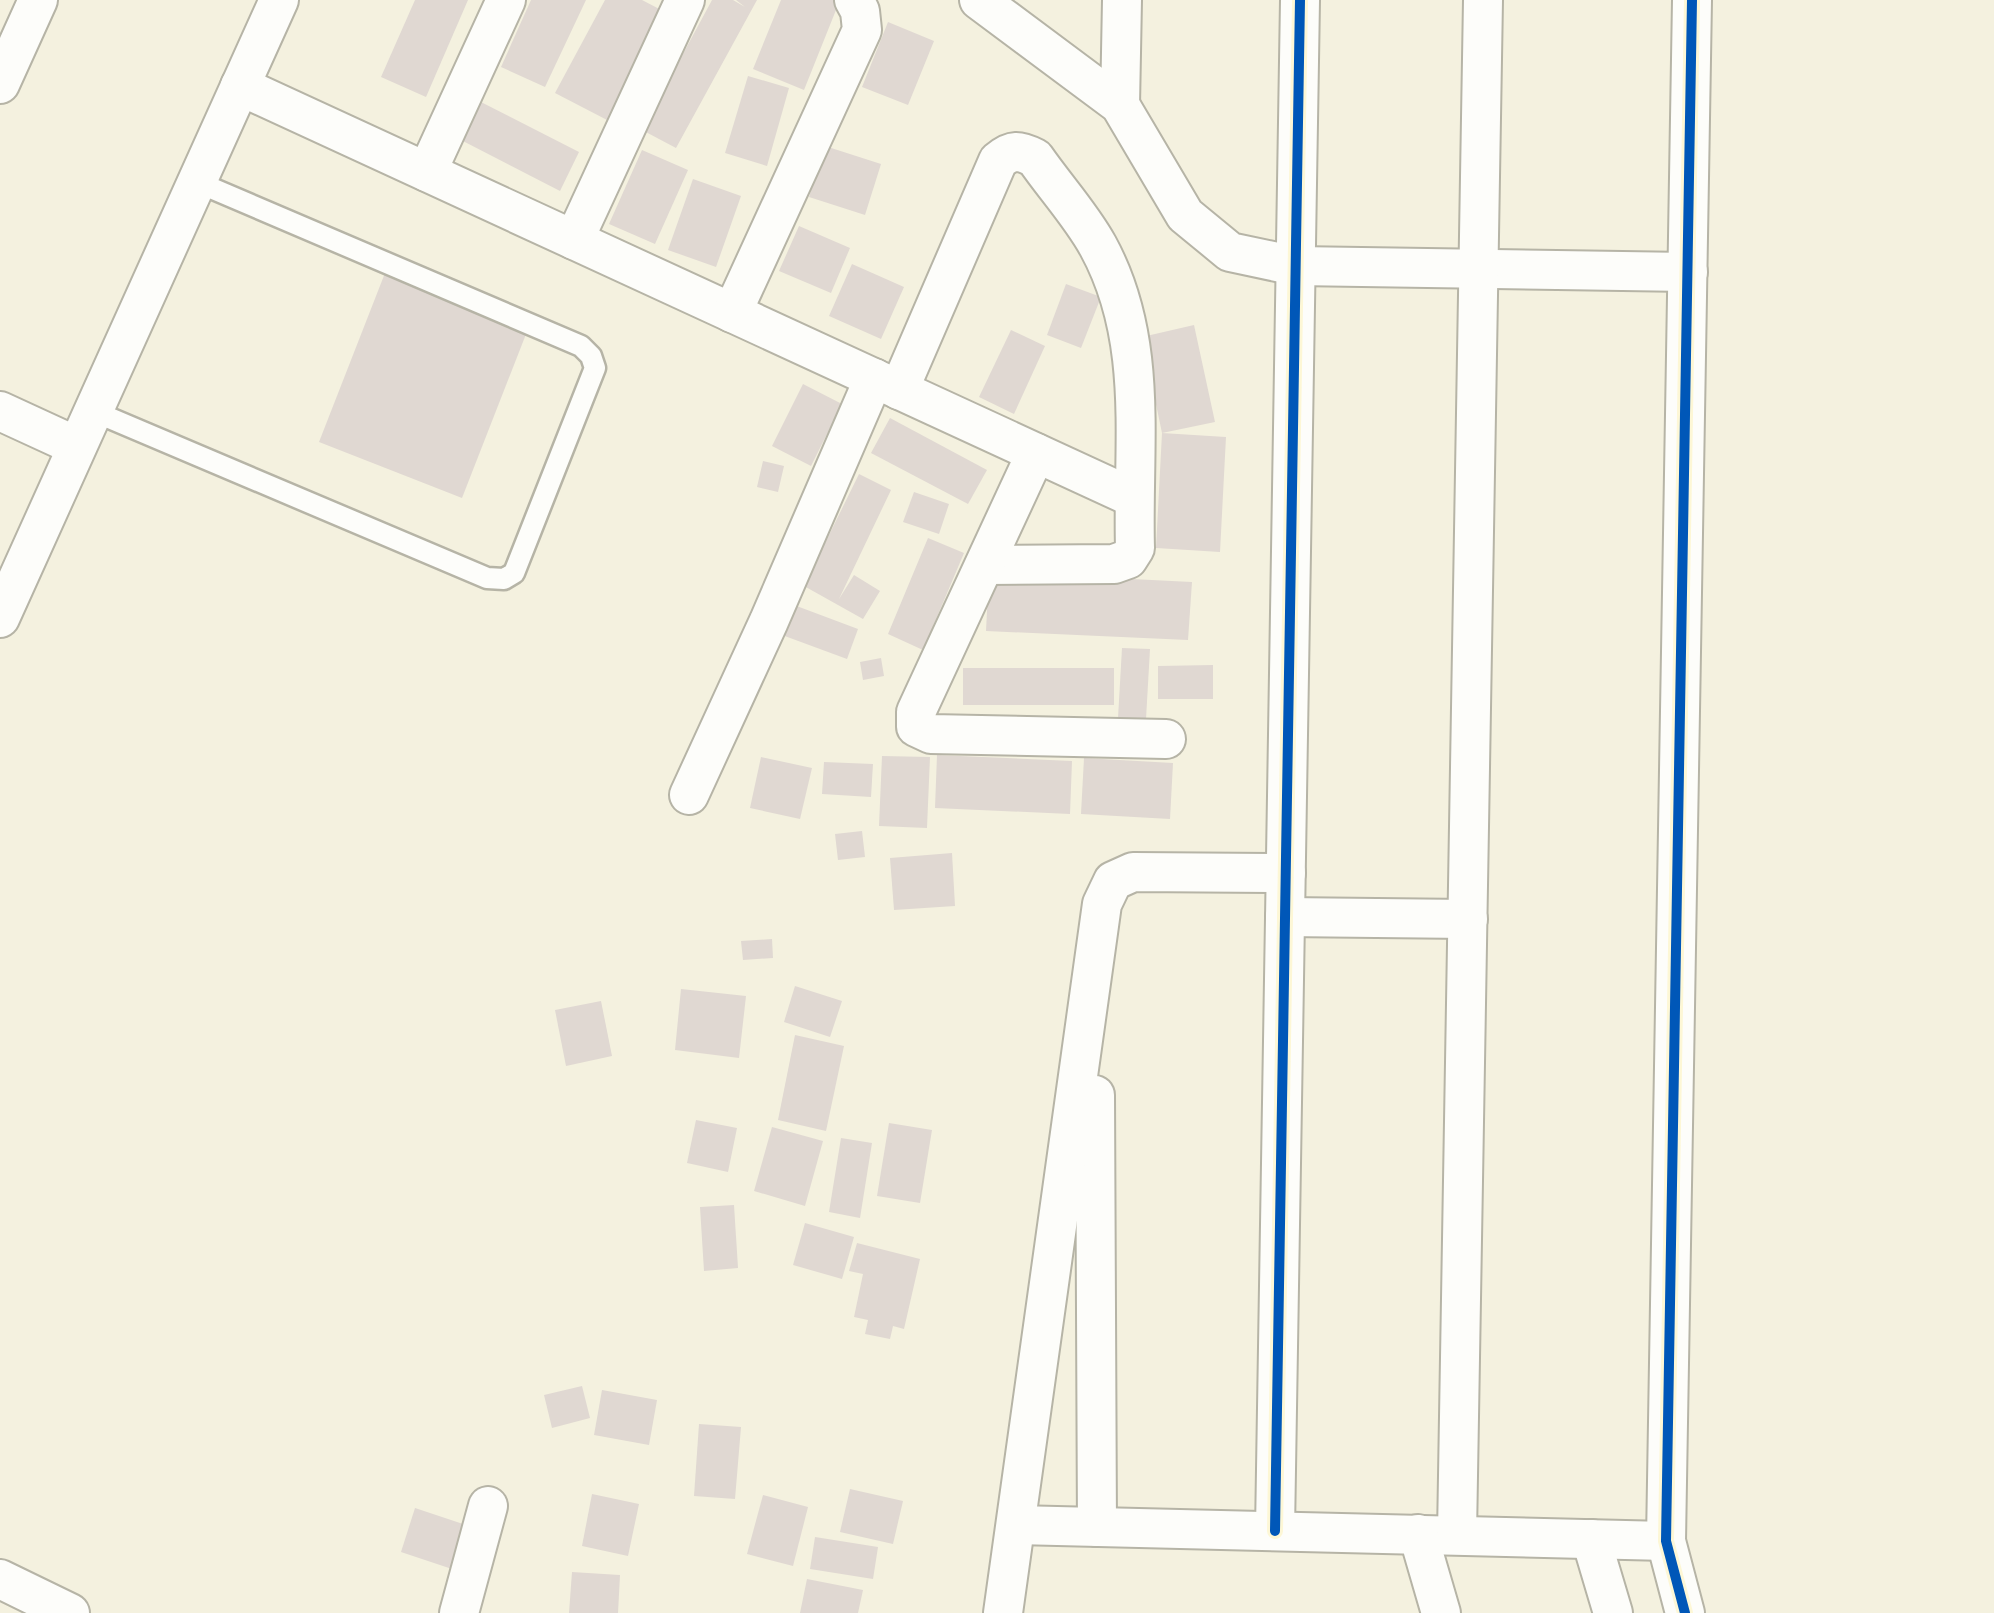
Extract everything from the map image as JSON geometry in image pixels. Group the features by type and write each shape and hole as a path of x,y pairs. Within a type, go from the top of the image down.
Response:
{"street":[{"path":"0,84 38,0"},
{"path":"0,618 279,0"},
{"path":"427,172 506,0"},
{"path":"574,240 685,0"},
{"path":"732,313 862,30 854,0"},
{"path":"979,0 1120,106 1185,214 1230,252 1296,266 1688,272"},
{"path":"1120,106 1122,0"},
{"path":"1275,1531 1300,0"},
{"path":"1457,1536 1484,0"},
{"path":"1685,1613 1666,1540 1692,0"},
{"path":"240,86 1134,498"},
{"path":"690,795 769,621 998,161 1008,152 1020,151 1034,158 1098,246 1127,316 1137,392 1135,548 1128,559 1114,564 986,565"},
{"path":"0,411 76,446"},
{"path":"1036,452 916,712 916,726 930,734 1166,740"},
{"path":"1003,1613 1102,904 1113,881 1132,872 1286,873"},
{"path":"1285,917 1468,919"},
{"path":"1094,962 1098,1527"},
{"path":"458,1613 488,1506"},
{"path":"1016,1525 1666,1540"},
{"path":"1418,1534 1441,1613"},
{"path":"1591,1539 1613,1613"},
{"path":"0,1579 70,1613"}],"lane":[{"path":"93,410 488,578 504,580 514,573 595,368 591,356 581,346 197,182"}],"building":[{"path":"415,0 468,0 426,97 381,77"},
{"path":"531,0 586,0 545,87 501,67"},
{"path":"605,0 642,0 667,13 609,121 555,93"},
{"path":"712,0 733,0 745,7 736,0 757,0 676,148 642,130"},
{"path":"781,0 840,0 804,90 753,69"},
{"path":"888,22 934,41 908,105 862,87"},
{"path":"748,76 789,88 767,166 725,153"},
{"path":"479,101 579,152 560,191 459,139"},
{"path":"825,146 881,164 865,215 809,197"},
{"path":"642,150 688,170 655,244 609,224"},
{"path":"693,179 741,196 716,267 668,250"},
{"path":"799,226 850,248 831,293 779,271"},
{"path":"852,264 904,287 881,339 829,316"},
{"path":"385,273 528,329 462,498 319,442"},
{"path":"1066,284 1101,297 1081,348 1047,335"},
{"path":"1194,325 1215,422 1162,433 1142,337"},
{"path":"1011,330 1045,346 1014,414 979,397"},
{"path":"803,384 842,404 811,466 772,446"},
{"path":"890,418 987,470 968,504 871,453"},
{"path":"1162,433 1226,437 1220,552 1156,548"},
{"path":"763,461 784,466 778,492 757,487"},
{"path":"859,474 891,490 839,599 854,575 880,591 863,619 804,586"},
{"path":"914,492 949,504 939,534 903,522"},
{"path":"928,538 964,553 923,650 888,634"},
{"path":"989,572 1192,582 1188,640 986,631"},
{"path":"794,605 858,629 847,659 782,635"},
{"path":"1122,648 1150,649 1146,719 1118,718"},
{"path":"881,658 884,676 863,680 860,662"},
{"path":"1213,665 1213,699 1158,699 1158,666"},
{"path":"963,668 1114,668 1114,705 963,705"},
{"path":"937,755 1072,761 1070,814 935,808"},
{"path":"882,756 930,757 927,828 879,826"},
{"path":"761,757 812,768 800,819 750,808"},
{"path":"1084,758 1173,763 1170,819 1081,814"},
{"path":"824,762 873,764 871,797 822,794"},
{"path":"862,831 865,857 838,860 835,834"},
{"path":"952,853 955,906 894,910 890,858"},
{"path":"772,939 773,958 743,960 741,941"},
{"path":"795,986 842,1001 830,1037 784,1022"},
{"path":"681,989 746,996 739,1058 675,1050"},
{"path":"601,1001 612,1056 566,1066 555,1010"},
{"path":"795,1035 844,1046 826,1131 778,1120"},
{"path":"696,1120 737,1128 728,1172 687,1163"},
{"path":"889,1123 932,1130 920,1203 877,1196"},
{"path":"772,1127 823,1141 805,1206 754,1191"},
{"path":"841,1138 872,1143 860,1218 829,1212"},
{"path":"734,1205 738,1268 704,1271 700,1207"},
{"path":"805,1223 854,1237 842,1279 793,1265"},
{"path":"857,1243 920,1259 904,1329 893,1326 890,1339 865,1334 868,1320 854,1317 863,1274 849,1271"},
{"path":"582,1386 590,1418 552,1428 544,1395"},
{"path":"602,1390 657,1400 649,1445 594,1435"},
{"path":"699,1424 741,1427 735,1499 694,1496"},
{"path":"850,1489 903,1501 893,1544 840,1532"},
{"path":"592,1494 639,1504 628,1556 582,1546"},
{"path":"763,1495 808,1507 793,1566 747,1554"},
{"path":"415,1508 466,1525 452,1569 401,1552"},
{"path":"815,1537 878,1547 873,1579 810,1569"},
{"path":"572,1572 620,1575 618,1613 569,1613"},
{"path":"807,1579 863,1590 858,1613 800,1613"}],"cycle path":[{"path":"1275,1531 1300,0"},
{"path":"1685,1613 1666,1541 1692,0"}]}
